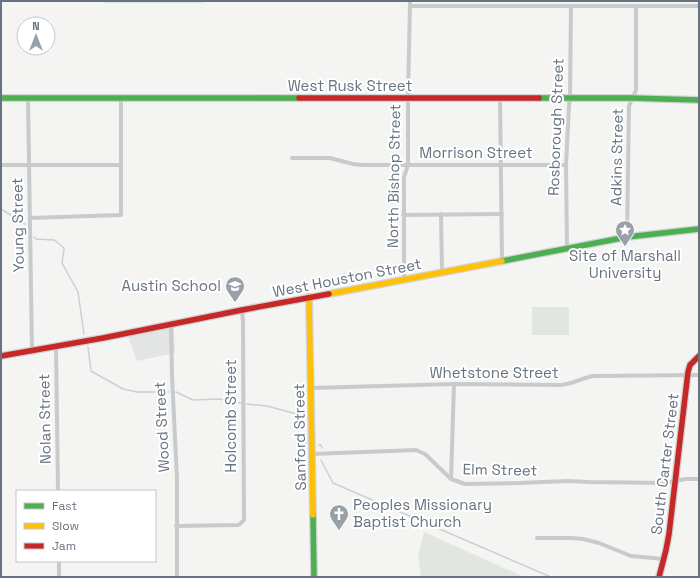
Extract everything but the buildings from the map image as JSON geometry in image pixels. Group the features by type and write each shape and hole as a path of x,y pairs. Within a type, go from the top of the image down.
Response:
{"street":[{"name":"North Bishop Street","path":"404,279 403,215 404,177 408,165 410,1"},
{"path":"410,6 699,6"},
{"name":"Adkins Street","path":"627,237 628,106 636,90 636,6"},
{"name":"Rosborough Street","path":"567,248 566,165 570,98 570,7"},
{"name":"West Rusk Street","path":"1,98 632,98 699,100"},
{"name":"Young Street","path":"28,98 32,351"},
{"path":"30,218 121,215 121,98"},
{"path":"500,98 502,261"},
{"name":"Morrison Street","path":"292,158 326,157 357,165 566,165"},
{"path":"1,165 121,165"},
{"path":"441,214 442,272"},
{"path":"403,215 502,214"},
{"name":"West Houston Street","path":"1,356 103,338 309,297 627,237 699,229"},
{"name":"Sanford Street","path":"309,297 314,577"},
{"name":"Holcomb Street","path":"176,526 238,525 242,522 244,516 242,310"},
{"name":"Wood Street","path":"171,324 177,479 177,577"},
{"name":"Nolan Street","path":"56,346 58,490"},
{"name":"South Carter Street","path":"659,577 669,538 687,375 690,365 699,356"},
{"name":"Whetstone Street","path":"311,388 454,384 561,385 570,384 593,376 699,375"},
{"path":"451,479 454,384"},
{"name":"Elm Street","path":"312,454 416,450 425,454 451,479 461,483 470,484 568,481 666,484 684,479 699,479"},
{"path":"537,538 583,539 599,543 631,556 664,559"},
{"path":"59,562 60,577"}],"shaded area":[{"path":"104,1 203,1 203,3 104,3"},
{"path":"532,307 569,307 569,335 532,335"},
{"path":"174,328 175,353 137,361 128,336"},
{"path":"424,532 524,577 421,577 418,555"}],"waterway":[{"path":"1,209 25,224"},
{"path":"34,237 36,239 54,240 64,248 62,263 78,292 84,334"},
{"path":"88,347 91,371 123,389 137,392 169,392"},
{"path":"176,392 193,400 219,399 241,403"},
{"path":"247,404 267,406 297,414 297,416"},
{"path":"301,437 306,443"},
{"path":"319,445 321,445 322,448"},
{"path":"321,460 333,483 551,577"}],"traffic: fast":[{"path":"1,98 299,98"},
{"path":"539,98 699,100"},
{"path":"502,261 627,237 699,229"},
{"path":"313,515 314,577"}],"traffic: slow":[{"path":"329,294 502,261"},
{"path":"309,297 313,515"}],"traffic: jam":[{"path":"299,98 539,98"},
{"path":"1,356 103,338 329,294"},
{"path":"659,577 669,534 688,372 690,365 699,356"}],"place":[{"name":"Site of Marshall University","path":"625,247"},
{"name":"Austin School","path":"235,303"},
{"name":"Peoples Missionary Baptist Church","path":"339,531"}]}
